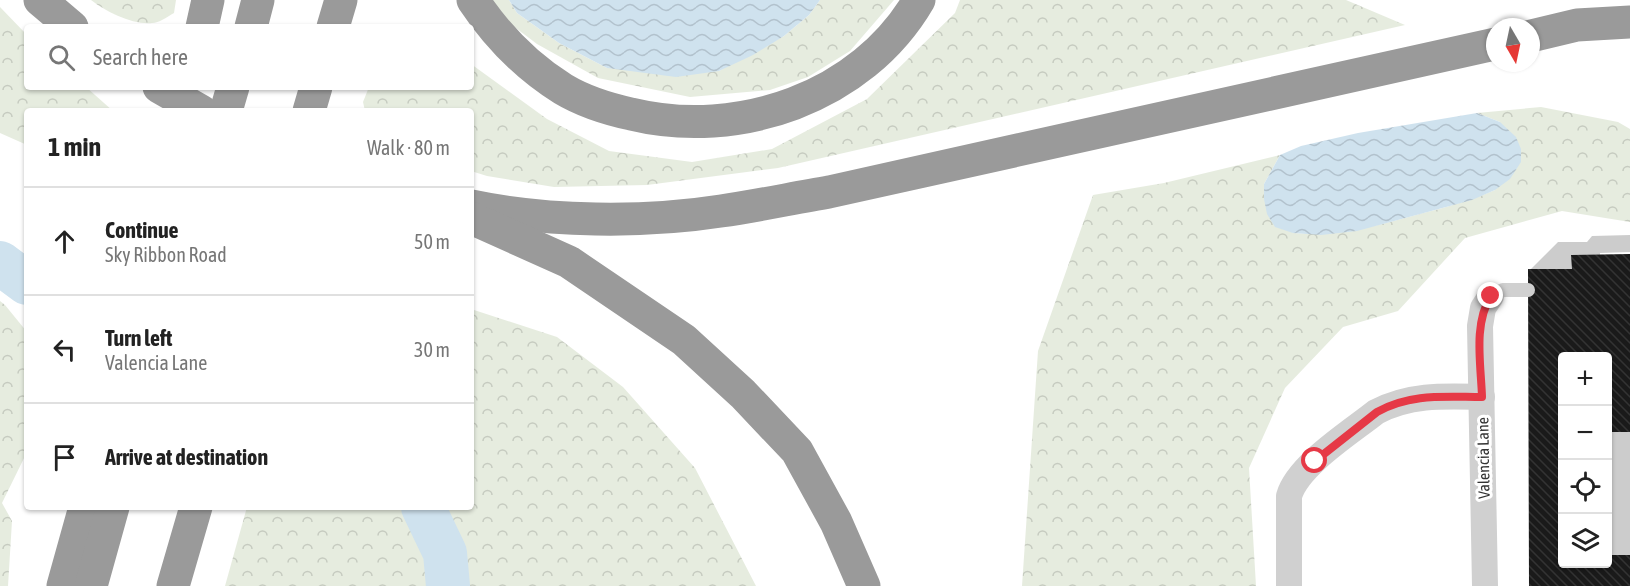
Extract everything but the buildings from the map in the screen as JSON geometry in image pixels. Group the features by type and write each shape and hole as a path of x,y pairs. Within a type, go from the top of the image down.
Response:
{"highway":[{"path":"40,0 68,24"},
{"path":"203,24 208,0"},
{"path":"251,24 258,0"},
{"path":"334,24 341,0"},
{"path":"473,0 490,25 524,61 564,90 608,109 652,119 696,123 740,119 781,108 822,92 857,69 887,45 919,0"},
{"path":"1540,34 1577,25 1630,22"},
{"path":"474,206 556,217 638,218 719,211 829,192 1486,46"},
{"path":"164,90 196,108"},
{"path":"185,108 188,90"},
{"path":"227,108 232,90"},
{"path":"310,108 315,90"},
{"path":"474,219 569,262 684,340 743,394 797,452 836,522 864,586"},
{"path":"63,586 84,510"},
{"path":"91,586 112,510"},
{"path":"173,586 195,510"}],"street":[{"name":"Valencia Lane","path":"1485,586 1480,326 1483,308 1491,296"},
{"path":"1289,586 1290,496 1292,487 1303,471 1367,419 1387,406 1416,397 1482,397"}],"lane":[{"path":"1491,296 1503,290 1528,290"}],"green space":[{"path":"91,0 176,0 174,13 157,22 145,23 120,17"},
{"path":"492,0 509,0 517,13 559,43 607,68 719,71 784,36 809,15 820,0 894,0 850,51 808,77 770,90 690,97 598,78 537,44 508,22"},
{"path":"960,0 1346,0 1405,25 778,168 647,185 554,187 487,176 474,172 474,108 364,108 363,102 368,90 474,90 474,66 547,119 609,151 692,162 772,149 867,99 955,13"},
{"path":"0,7 24,32 24,90 89,90 110,108 24,108 24,144 0,133"},
{"path":"1541,107 1618,122 1630,129 1630,222 1562,211 1465,238 1398,311 1343,327 1285,388 1249,468 1256,586 1022,586 1038,351 1093,195 1164,183 1280,155 1264,184 1264,199 1293,233 1341,232 1370,227 1446,207 1495,190 1500,122 1477,113"},
{"path":"0,301 24,328 24,458 2,503 12,521 8,586 0,586"},
{"path":"474,310 557,337 623,387 695,468 756,586 225,586 246,510 474,510"}],"water":[{"path":"509,0 820,0 809,15 784,36 753,55 719,71 676,77 607,68 559,43 517,13"},
{"path":"1477,113 1500,122 1516,137 1521,149 1521,162 1510,179 1495,190 1472,200 1357,231 1321,235 1293,233 1275,227 1267,214 1264,184 1280,155 1301,146 1358,133"}],"waterway":[{"path":"0,263 24,281"},
{"path":"424,510 445,553 448,586"}],"route":[{"path":"1315,461 1387,406 1416,397 1482,397 1480,326 1483,308 1491,296"}]}
